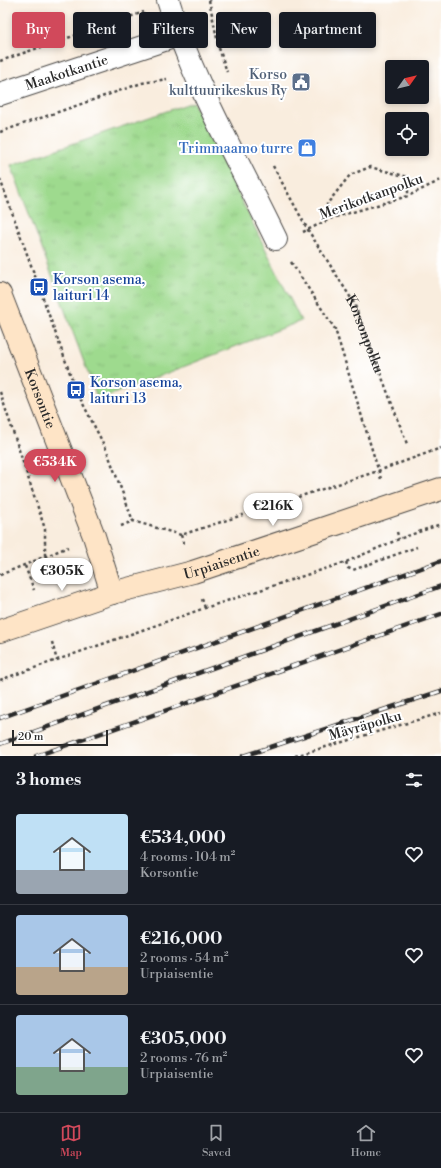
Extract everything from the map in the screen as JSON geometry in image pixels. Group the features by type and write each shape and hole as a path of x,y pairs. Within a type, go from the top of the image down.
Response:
{"main road":[{"name":"Korsontie","path":"0,294 94,536 112,593"},
{"name":"Urpiaisentie","path":"0,631 112,593 193,572 441,488"}],"street":[{"path":"168,0 172,12"},
{"name":"Maakotkantie","path":"0,94 140,48"},
{"path":"184,48 192,67 276,239"}],"path":[{"path":"0,61 119,21 168,0"},
{"path":"219,48 228,75"},
{"path":"0,132 142,83 168,79 192,67"},
{"name":"Korsonpolku","path":"271,162 308,230 354,303 407,444"},
{"path":"332,218 328,204 350,175 370,167 408,177 408,196"},
{"path":"0,179 76,390 107,451 133,521 181,535 378,471 441,448"},
{"name":"Merikotkanpolku","path":"276,239 308,230 332,218 408,196 441,180"},
{"path":"276,239 335,329 378,471"},
{"path":"0,392 45,529 45,556 0,575"},
{"path":"0,680 205,608 346,562 399,539 441,524"},
{"path":"346,562 348,568 353,570 417,547"},
{"name":"Mäyräpolku","path":"295,756 441,713"}],"green space":[{"path":"193,102 301,321 98,400 11,165"}],"railway":[{"path":"0,718 441,561"},
{"path":"0,744 441,586"},
{"path":"36,756 441,614"},
{"path":"243,756 441,691"}],"place":[{"name":"Korso kulttuurikeskus Ry","path":"301,82"},
{"name":"Trimmaamo turre","path":"307,148"},
{"name":"Korson asema, laituri 14","path":"39,287"},
{"name":"Korson asema, laituri 13","path":"76,390"}]}
